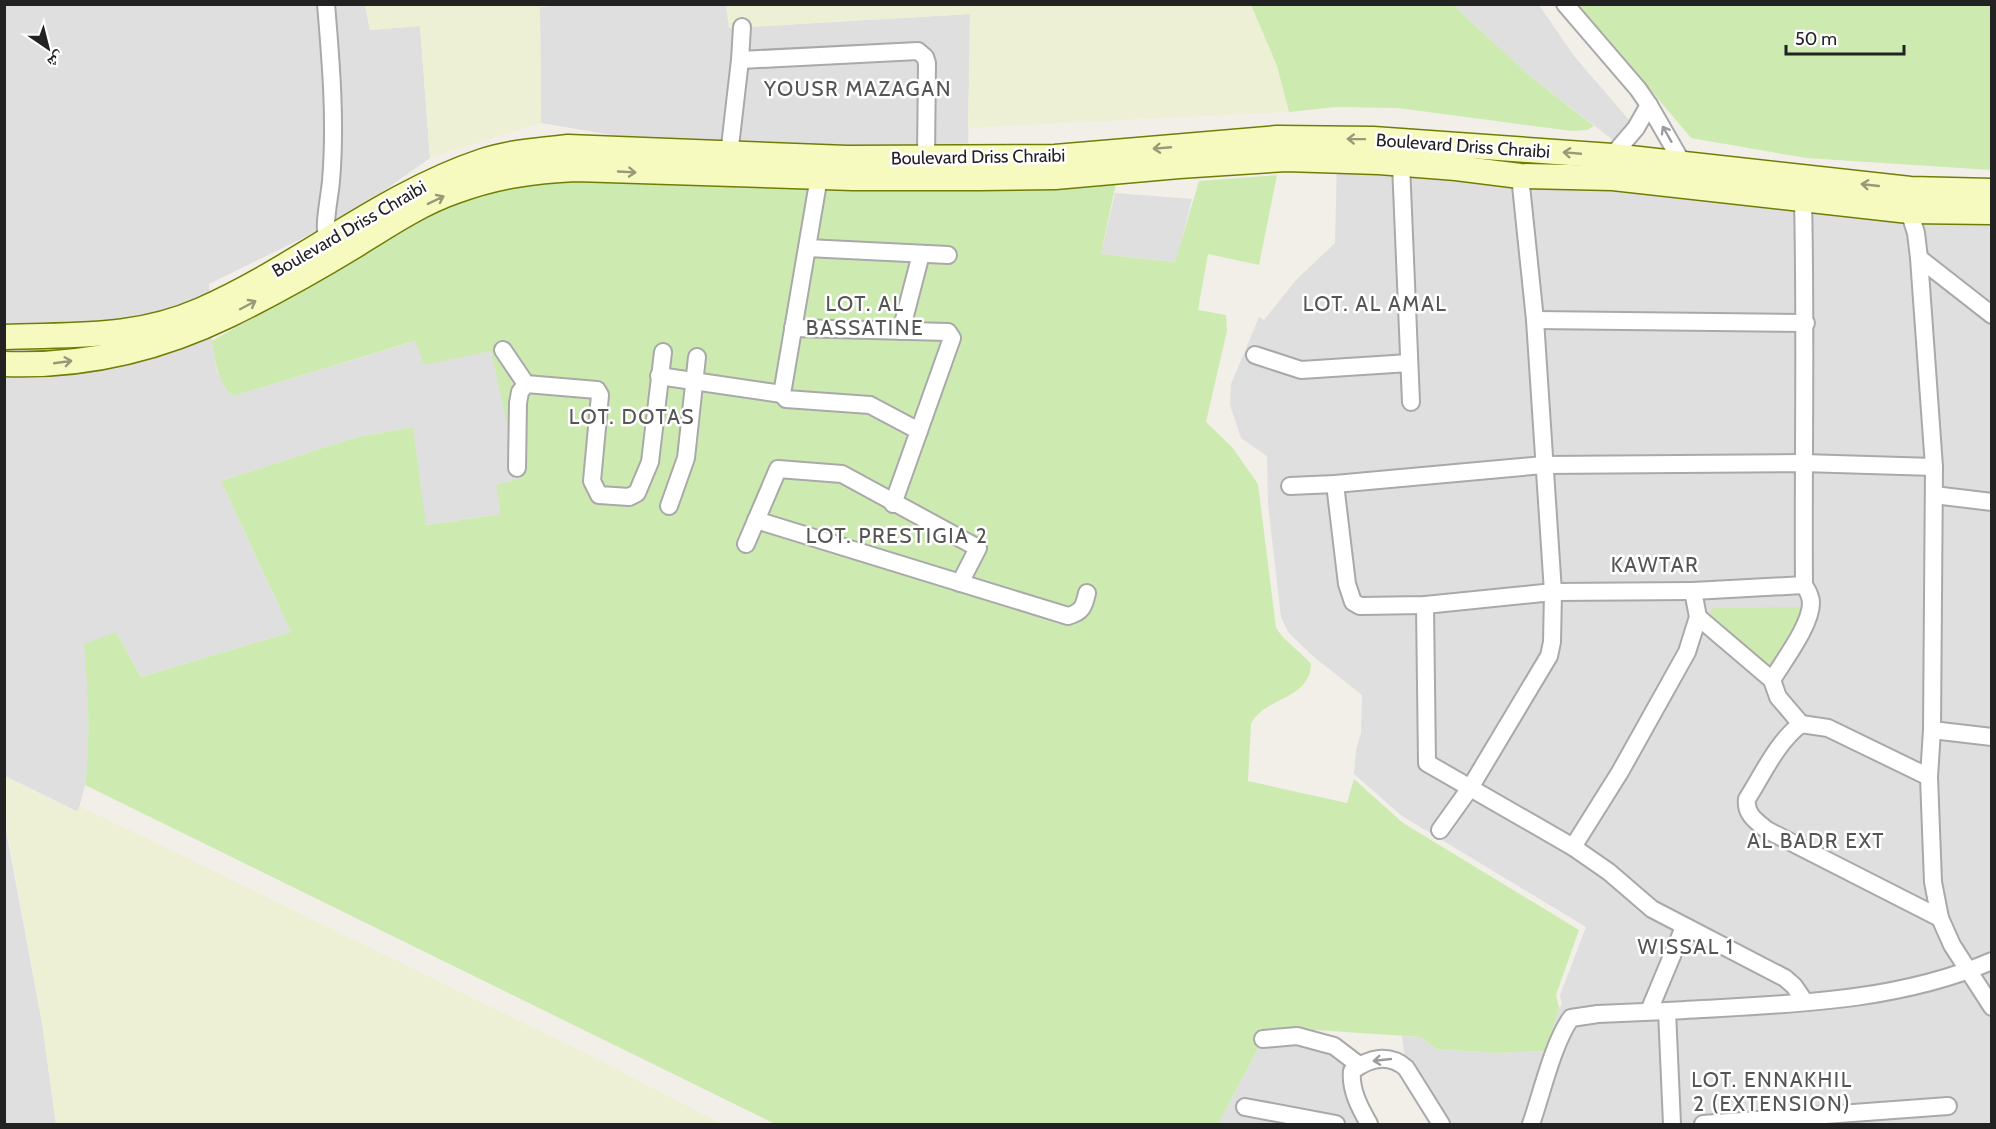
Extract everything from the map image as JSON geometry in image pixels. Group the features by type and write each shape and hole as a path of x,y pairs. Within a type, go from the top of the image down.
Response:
{"main road":[{"name":"Boulevard Driss Chraibi","path":"1101,164 1277,138 1437,143 1612,156 1683,164 1918,207 1992,191"},
{"name":"Boulevard Driss Chraibi","path":"4,364 50,363 131,352 168,341 229,316 291,282 368,226 406,193 484,161 524,151 568,147 847,158 926,158 1055,167"},
{"name":"Boulevard Driss Chraibi","path":"4,337 107,334 153,326 200,310 262,280 328,241 454,191 534,171 576,169 819,177 1101,164 1286,159 1401,164 1520,176 1613,178 1803,199 1992,212"}],"street":[{"path":"326,4 335,138 325,226 328,241"},
{"path":"1565,4 1604,48 1649,105 1683,164"},
{"path":"729,154 742,27"},
{"path":"740,60 918,51 927,63 926,158"},
{"path":"1612,156 1636,128 1649,105"},
{"path":"1401,164 1411,402"},
{"path":"1440,830 1470,788 1549,656 1552,642 1553,592 1535,320 1520,176"},
{"path":"782,394 819,177"},
{"path":"1772,680 1807,618 1811,604 1810,594 1804,585 1803,462 1806,322 1803,199"},
{"path":"1918,207 1919,258 1935,495 1932,730 1929,777 1933,882 1940,918 1952,945 1992,1007"},
{"path":"807,248 948,255"},
{"path":"902,331 921,254"},
{"path":"1919,258 1992,315"},
{"path":"1535,320 1806,322"},
{"path":"793,328 948,332 952,338 893,504"},
{"path":"503,350 526,384"},
{"path":"526,384 597,390 600,395 592,481 594,489 599,495 629,497 637,493 650,462 663,352"},
{"path":"1256,355 1300,370 1409,363"},
{"path":"669,506 686,458 697,357"},
{"path":"659,376 782,394 786,399 870,405 919,431"},
{"path":"517,468 518,403 520,392 526,384"},
{"path":"1290,486 1544,465 1803,462 1934,467"},
{"path":"746,544 778,469 842,474 978,549 960,583"},
{"path":"1335,484 1347,584 1353,602 1360,606 1425,605 1553,592 1693,591 1804,585"},
{"path":"1935,495 1992,502"},
{"path":"756,520 1068,616 1079,612 1084,606 1087,593"},
{"path":"1573,847 1620,772 1687,652 1698,617 1693,591"},
{"path":"1425,605 1428,763 1573,847 1609,872 1652,909 1785,978 1794,986 1804,1002"},
{"path":"1698,617 1772,680 1778,698 1801,724 1828,728 1929,777"},
{"path":"1801,724 1791,731 1783,742 1747,800 1748,812 1767,830 1940,918"},
{"path":"1932,730 1992,737"},
{"path":"1649,1011 1684,927"},
{"path":"1531,1125 1556,1049 1564,1028 1571,1018 1586,1014 1667,1011 1873,996 1922,985 1969,971 1992,961"},
{"path":"1667,1011 1672,1125"},
{"path":"1263,1039 1297,1036 1334,1046 1359,1065"},
{"path":"1369,1125 1359,1107 1351,1081 1352,1071 1359,1065 1388,1058 1398,1061 1406,1068 1442,1125"},
{"path":"1704,1125 1948,1106"},
{"path":"1245,1107 1336,1125"}],"shaded area":[{"name":"YOUSR MAZAGAN","path":"568,4 726,5 730,28 970,14 968,157 729,155 541,123 540,7"},
{"path":"4,5 365,5 370,30 420,26 430,158 365,204 301,239 209,284 212,341 217,372 233,396 416,341 491,351 663,352 501,514 425,525 413,427 357,437 221,481 291,632 141,677 116,632 88,704 89,751 85,785 78,812 5,776"},
{"path":"1453,5 1539,5 1574,56 1636,128 1622,147 1530,76"},
{"name":"KAWTAR","path":"1337,161 1991,212 1991,1124 1441,1124 1406,1068 1402,1036 1421,1037 1436,1049 1497,1053 1546,1051 1562,1004 1560,995 1586,927 1402,816 1354,774 1356,750 1361,733 1362,695 1295,639 1288,632 1281,617 1268,505 1267,456 1241,438 1230,405 1231,384 1259,317 1264,320 1296,280 1335,243"},
{"path":"1115,193 1192,199 1176,262 1101,254"},
{"path":"4,820 42,1023 56,1124 5,1124"},
{"path":"1263,1039 1334,1046 1352,1071 1369,1124 1218,1124"}],"green space":[{"path":"365,5 568,5 540,7 541,123 430,158 420,26 370,30"},
{"path":"726,5 1251,5 1277,66 1289,112 968,128 970,14 729,28"},
{"path":"1251,5 1453,5 1530,76 1594,126 1587,130 1572,131 1398,108 1336,107 1289,112 1277,66"},
{"path":"1579,5 1991,5 1991,170 1806,158 1691,138"},
{"path":"1277,175 1259,265 1208,254 1198,310 1226,315 1227,331 1206,422 1232,447 1258,484 1276,628 1311,664 1309,676 1303,685 1266,708 1251,724 1248,781 1347,803 1354,779 1403,823 1579,930 1556,995 1559,1008 1546,1051 1497,1053 1436,1049 1421,1037 1315,1030 1263,1039 1218,1124 775,1124 85,785 88,697 84,644 116,632 141,677 291,632 221,481 357,437 413,427 426,525 501,514 496,485 519,479 491,351 424,365 415,341 233,396 223,383 216,364 212,341 435,213 490,191 552,176 1116,183 1101,254 1175,262 1199,181"},
{"path":"1804,607 1806,609 1773,667 1728,634 1712,619 1709,613 1714,608"},
{"path":"5,776 77,812 79,806 140,835 585,1053 722,1124 56,1124 42,1023 5,820"}],"district":[{"name":"YOUSR MAZAGAN","path":"858,88"},
{"name":"LOT. AL AMAL","path":"1375,303"},
{"name":"LOT. AL BASSATINE","path":"865,315"},
{"name":"LOT. DOTAS","path":"632,416"},
{"name":"LOT. PRESTIGIA 2","path":"897,535"},
{"name":"KAWTAR","path":"1655,564"},
{"name":"AL BADR EXT","path":"1816,840"},
{"name":"WISSAL 1","path":"1686,946"},
{"name":"LOT. ENNAKHIL 2 (EXTENSION)","path":"1772,1091"}]}
